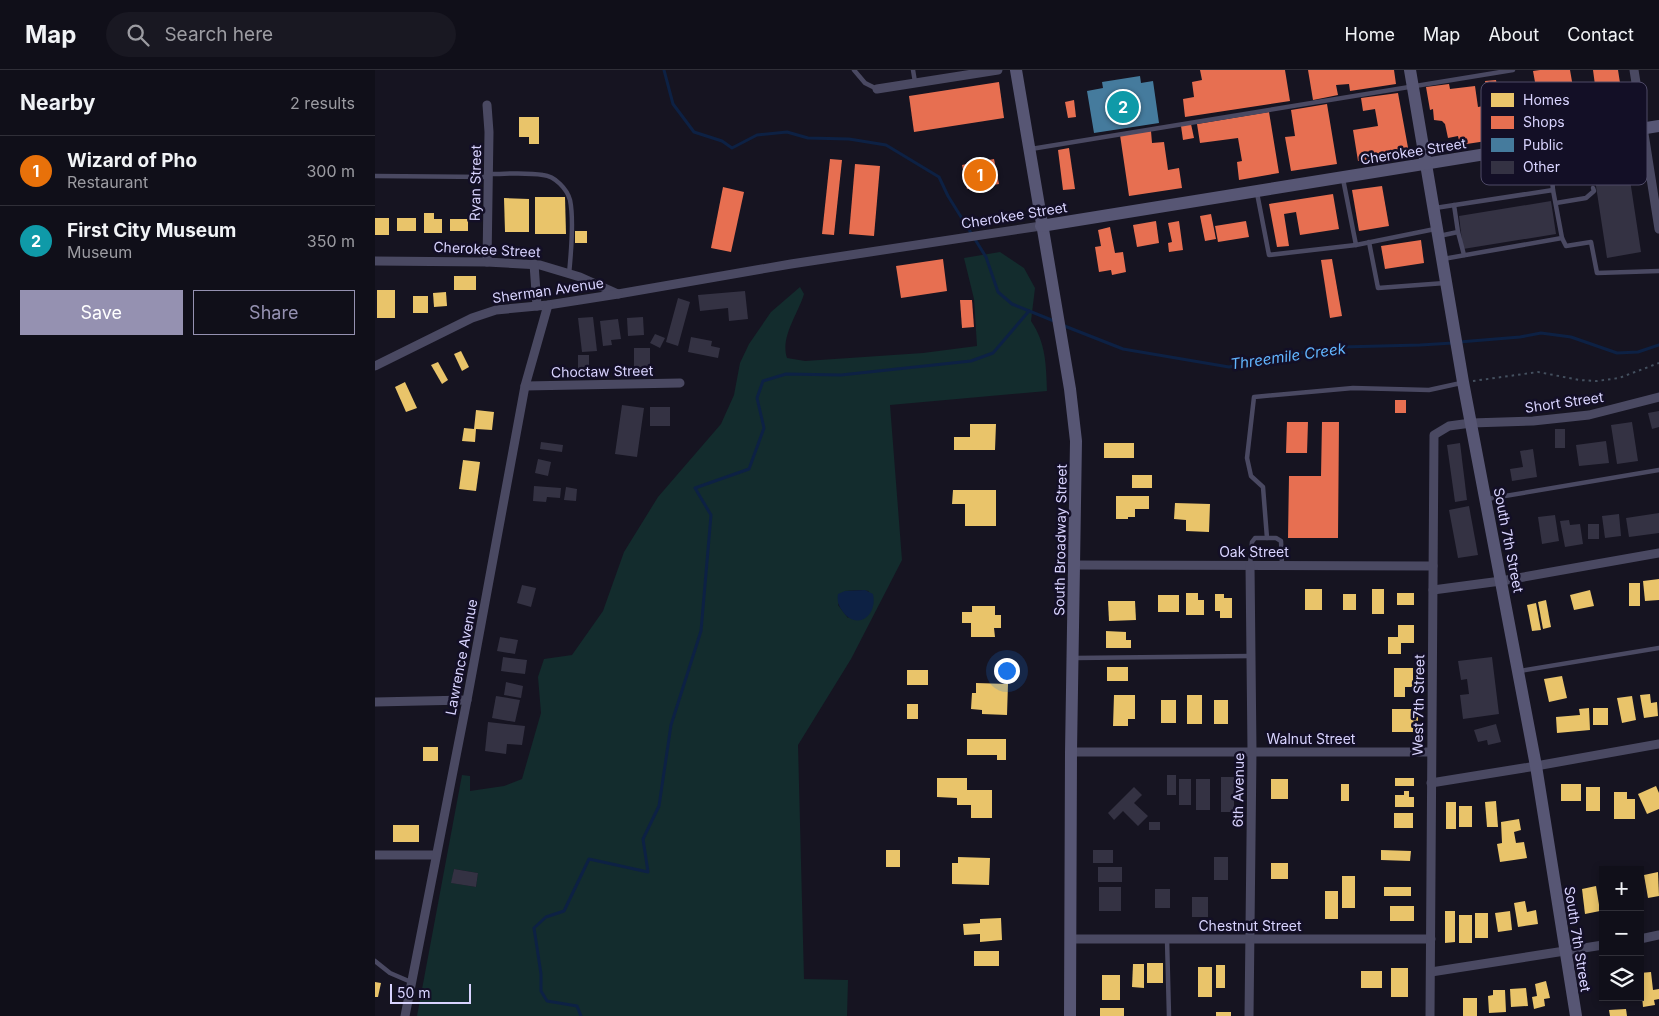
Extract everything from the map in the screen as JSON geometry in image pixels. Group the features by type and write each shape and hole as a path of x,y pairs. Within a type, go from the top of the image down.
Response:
{"street":[{"path":"877,89 998,70"},
{"name":"South Broadway Street","path":"1016,70 1070,389 1076,441 1071,752 1070,1016"},
{"name":"South 7th Street","path":"1410,70 1462,378 1536,766 1576,1016"},
{"name":"Ryan Street","path":"487,105 489,132 487,262"},
{"path":"1647,146 1658,210 1659,228"},
{"name":"Cherokee Street","path":"375,261 534,264 569,274 618,294 791,264 942,242 1481,155"},
{"path":"534,264 537,306"},
{"name":"Sherman Avenue","path":"375,366 471,318 496,310 548,305 618,294"},
{"name":"Lawrence Avenue","path":"405,1016 467,700 525,386 548,305"},
{"name":"Choctaw Street","path":"525,386 680,383"},
{"name":"Short Street","path":"1471,423 1533,421 1589,415 1659,397"},
{"name":"West 7th Street","path":"1430,1016 1434,435 1449,426 1471,423"},
{"path":"1433,590 1501,581 1659,553"},
{"name":"Oak Street","path":"1075,565 1433,566"},
{"name":"6th Avenue","path":"1249,1016 1252,751 1250,565"},
{"path":"375,702 467,700"},
{"path":"1431,783 1659,744"},
{"name":"Walnut Street","path":"1071,752 1431,752"},
{"path":"375,855 436,855"},
{"path":"1644,937 1659,935"},
{"name":"Chestnut Street","path":"1070,939 1431,939"},
{"path":"1431,972 1599,946"}],"lane":[{"path":"854,70 865,83 877,89"},
{"path":"913,70 915,84"},
{"path":"1029,149 1513,70"},
{"path":"375,176 545,175 559,183 569,200 571,252 569,274"},
{"path":"1343,178 1356,245"},
{"path":"1553,185 1562,238 1566,246 1591,242 1597,273 1659,271"},
{"path":"1556,203 1586,198 1594,191 1593,188"},
{"path":"1433,208 1553,190"},
{"path":"1257,192 1269,254 1356,245 1437,232 1458,232"},
{"path":"1453,205 1464,256"},
{"path":"1441,259 1562,238"},
{"path":"1369,242 1379,288 1447,289"},
{"path":"1267,538 1263,487 1251,476 1247,458 1253,398 1353,388 1429,390 1462,378"},
{"path":"1486,499 1659,470"},
{"path":"1250,565 1252,542 1255,538 1276,538 1281,541 1282,565"},
{"path":"1518,672 1659,648"},
{"path":"1073,658 1251,656"},
{"path":"1167,939 1169,1016"},
{"path":"375,961 390,974 411,982"}],"path":[{"path":"1462,378 1538,372 1579,380 1597,381 1619,378 1659,363"}],"green space":[{"path":"1000,252 1024,268 1035,288 1031,321 1042,346 1047,391 890,405 902,560 851,659 798,745 804,979 848,980 847,1016 417,1016 462,775 470,776 470,791 504,786 522,779 541,713 538,677 544,659 572,655 603,611 624,552 658,497 721,424 734,395 740,363 749,344 771,312 800,287 804,294 788,334 785,350 787,358 805,361 923,353 977,346 974,299 964,258","holes":["845,591 869,591 848,618 838,605","454,869 478,873 476,887 452,883"]}],"water":[{"path":"865,590 873,594 874,602 872,609 864,619 853,620 841,609 838,602 838,594 845,591"}],"building: Homes":[{"path":"519,117 539,117 539,144 529,144 529,137 519,137"},
{"path":"535,197 565,197 566,234 535,234"},
{"path":"504,198 529,199 529,232 505,232"},
{"path":"424,213 434,213 434,219 442,219 442,233 424,233"},
{"path":"375,218 389,218 389,235 375,235"},
{"path":"397,218 416,218 416,231 397,231"},
{"path":"450,219 468,219 468,231 450,231"},
{"path":"575,231 587,231 587,243 575,243"},
{"path":"454,276 476,276 476,290 454,290"},
{"path":"377,290 395,290 395,318 377,318"},
{"path":"446,292 447,306 434,307 433,293"},
{"path":"413,296 428,296 428,313 413,313"},
{"path":"461,351 469,367 462,371 454,354"},
{"path":"438,362 448,380 442,384 431,365"},
{"path":"405,382 417,408 406,412 395,387"},
{"path":"476,410 494,412 492,430 476,429 475,442 462,441 464,428 474,429"},
{"path":"970,424 996,424 995,450 954,450 954,437 970,437"},
{"path":"1104,443 1134,443 1134,458 1104,458"},
{"path":"463,460 480,462 476,491 459,489"},
{"path":"1132,475 1152,475 1152,488 1132,488"},
{"path":"953,490 996,490 996,526 965,526 965,504 952,504"},
{"path":"1116,496 1149,496 1149,509 1135,509 1135,517 1116,519"},
{"path":"1175,503 1210,504 1209,532 1186,531 1186,520 1174,519"},
{"path":"1659,579 1659,600 1645,601 1643,581"},
{"path":"1629,583 1640,583 1640,606 1629,606"},
{"path":"1305,589 1322,589 1322,610 1305,610"},
{"path":"1372,589 1384,589 1384,614 1372,614"},
{"path":"1590,590 1594,606 1574,610 1570,595"},
{"path":"1186,593 1198,593 1198,600 1204,600 1204,615 1186,615"},
{"path":"1397,593 1414,593 1414,605 1397,605"},
{"path":"1215,594 1224,594 1224,598 1232,598 1232,618 1220,618 1220,611 1215,611"},
{"path":"1343,594 1356,594 1356,610 1343,610"},
{"path":"1158,595 1179,595 1179,612 1158,612"},
{"path":"1546,600 1551,627 1543,629 1538,602"},
{"path":"1108,601 1135,601 1136,620 1109,621"},
{"path":"1536,603 1541,630 1532,631 1527,605"},
{"path":"972,606 995,606 995,615 1001,615 1001,628 994,628 995,637 971,637 971,623 962,623 962,612 972,612"},
{"path":"1398,625 1414,625 1414,643 1401,643 1401,654 1388,654 1388,637 1398,637"},
{"path":"1106,631 1126,632 1126,640 1131,640 1131,648 1106,648"},
{"path":"1107,667 1128,667 1128,681 1107,681"},
{"path":"1394,668 1413,668 1413,687 1405,687 1405,697 1394,697"},
{"path":"907,670 928,670 928,685 907,685"},
{"path":"1562,676 1567,698 1549,702 1544,679"},
{"path":"976,683 1008,684 1007,715 982,714 982,710 971,709 972,693 976,693"},
{"path":"1650,694 1651,703 1657,702 1658,716 1644,718 1640,695"},
{"path":"1114,695 1135,695 1135,719 1128,719 1128,726 1113,726"},
{"path":"1187,695 1202,695 1202,724 1187,724"},
{"path":"1632,696 1636,720 1622,723 1617,698"},
{"path":"1161,700 1176,700 1176,723 1161,723"},
{"path":"1214,700 1228,700 1228,724 1214,724"},
{"path":"907,704 918,704 918,719 907,719"},
{"path":"1589,708 1590,730 1557,733 1556,717 1580,715 1579,709"},
{"path":"1593,708 1608,708 1608,725 1593,725"},
{"path":"1392,709 1418,709 1418,732 1392,732"},
{"path":"967,739 1006,739 1006,760 997,760 997,755 967,755"},
{"path":"423,747 438,747 438,761 423,761"},
{"path":"937,778 967,778 967,790 992,790 992,818 971,818 971,805 957,805 957,798 937,797"},
{"path":"1395,778 1414,778 1414,786 1395,786"},
{"path":"1271,779 1288,779 1288,799 1271,799"},
{"path":"1341,784 1349,784 1349,801 1341,801"},
{"path":"1561,784 1581,784 1581,801 1561,801"},
{"path":"1656,786 1659,793 1659,809 1647,814 1638,794"},
{"path":"1586,787 1600,787 1600,811 1586,811"},
{"path":"1404,791 1409,791 1409,797 1414,797 1414,807 1395,807 1395,795 1404,795"},
{"path":"1614,792 1627,792 1627,799 1635,799 1635,819 1614,819"},
{"path":"1496,801 1498,827 1487,827 1485,802"},
{"path":"1446,802 1456,802 1456,829 1446,829"},
{"path":"1459,806 1472,806 1472,827 1459,827"},
{"path":"1394,813 1413,813 1413,828 1394,828"},
{"path":"1519,819 1521,830 1514,832 1516,843 1524,842 1527,858 1500,862 1497,844 1502,843 1501,822"},
{"path":"393,825 419,825 419,842 393,842"},
{"path":"886,850 900,850 900,867 886,867"},
{"path":"1381,850 1411,851 1410,861 1381,860"},
{"path":"958,857 990,858 989,885 952,884 952,863 958,863"},
{"path":"1271,863 1288,863 1288,879 1271,879"},
{"path":"1658,872 1659,896 1648,898 1644,875"},
{"path":"1342,876 1355,876 1355,908 1342,908"},
{"path":"1596,886 1599,911 1585,914 1582,889"},
{"path":"1384,887 1411,887 1411,896 1384,896"},
{"path":"1325,891 1338,891 1338,919 1325,919"},
{"path":"1525,901 1527,912 1536,910 1538,924 1518,927 1514,903"},
{"path":"1390,906 1414,906 1414,921 1390,921"},
{"path":"1445,911 1455,911 1455,942 1445,943"},
{"path":"1510,911 1512,930 1498,932 1495,913"},
{"path":"1475,913 1488,913 1488,938 1475,938"},
{"path":"1459,915 1472,915 1472,943 1459,943"},
{"path":"1001,918 1002,940 980,942 980,934 964,935 963,924 980,923 980,919"},
{"path":"974,951 999,951 999,966 974,966"},
{"path":"1147,963 1163,963 1163,983 1147,983"},
{"path":"1133,964 1144,964 1144,988 1132,987"},
{"path":"1216,965 1225,965 1225,988 1216,988"},
{"path":"1198,967 1212,967 1212,997 1198,997"},
{"path":"1391,968 1408,968 1408,997 1391,997"},
{"path":"1361,971 1382,971 1382,988 1361,988"},
{"path":"1651,972 1653,990 1659,989 1659,999 1654,1000 1655,1005 1643,1007 1642,1001 1644,1001 1644,973"},
{"path":"1102,975 1120,975 1120,1000 1102,1000"},
{"path":"1546,981 1550,998 1544,999 1545,1006 1534,1009 1532,997 1537,996 1535,984"},
{"path":"375,982 381,983 378,997 375,997"},
{"path":"1526,988 1528,1006 1511,1007 1510,989"},
{"path":"1493,990 1505,990 1506,1012 1489,1013 1488,996 1493,995"},
{"path":"1463,998 1477,998 1477,1016 1463,1016"},
{"path":"1100,1008 1124,1008 1124,1016 1100,1016"},
{"path":"1626,1009 1627,1016 1610,1016 1609,1010"},
{"path":"1216,1012 1231,1012 1231,1016 1216,1016"}],"building: Shops":[{"path":"1200,70 1285,70 1290,101 1185,117 1183,99 1194,97 1192,82 1202,80"},
{"path":"1308,70 1394,70 1396,84 1350,91 1349,84 1336,85 1338,95 1313,100"},
{"path":"1570,70 1572,82 1535,82 1533,71"},
{"path":"1593,70 1618,70 1620,82 1595,82"},
{"path":"1496,80 1496,82 1485,81"},
{"path":"999,82 1004,118 914,132 909,96"},
{"path":"1449,84 1450,89 1475,86 1478,107 1481,106 1481,142 1460,145 1458,136 1448,138 1445,124 1442,121 1434,120 1433,109 1430,110 1426,87"},
{"path":"1398,93 1409,153 1358,161 1353,130 1378,126 1375,109 1363,111 1361,98"},
{"path":"1074,100 1076,117 1068,118 1065,102"},
{"path":"1327,104 1337,164 1291,171 1285,137 1295,136 1291,110"},
{"path":"1269,112 1279,173 1239,180 1237,162 1242,161 1238,138 1200,143 1197,124"},
{"path":"1191,124 1194,138 1183,140 1181,126"},
{"path":"1151,131 1152,143 1164,142 1168,170 1179,168 1182,188 1129,196 1120,135"},
{"path":"1069,148 1075,189 1063,190 1058,150"},
{"path":"830,159 842,160 834,235 822,234"},
{"path":"994,159 999,184 967,189 962,165"},
{"path":"855,164 880,166 874,236 849,234"},
{"path":"1382,186 1389,226 1359,231 1352,190"},
{"path":"723,187 744,192 731,252 711,248"},
{"path":"1333,194 1339,229 1300,235 1296,212 1284,214 1289,246 1277,247 1269,204"},
{"path":"1211,214 1216,239 1205,241 1200,216"},
{"path":"1156,221 1159,243 1137,247 1133,225"},
{"path":"1179,221 1183,250 1169,252 1168,243 1172,242 1168,223"},
{"path":"1246,221 1249,237 1218,242 1215,226"},
{"path":"1110,227 1115,253 1123,252 1126,272 1112,275 1111,270 1099,272 1095,247 1101,246 1098,230"},
{"path":"1421,240 1424,263 1385,269 1381,246"},
{"path":"943,259 947,291 901,298 896,266"},
{"path":"1332,259 1342,316 1330,318 1321,260"},
{"path":"960,300 972,300 974,327 962,328"},
{"path":"1395,400 1406,400 1406,413 1395,413"},
{"path":"1287,422 1308,422 1307,453 1286,453"},
{"path":"1322,422 1339,422 1338,538 1288,538 1289,476 1321,476"}],"building: Public":[{"path":"1140,76 1141,83 1153,81 1159,123 1094,133 1087,91 1103,88 1102,82"}],"building: Other":[{"path":"1596,185 1631,185 1641,252 1607,258"},
{"path":"1551,201 1556,234 1463,249 1459,216"},
{"path":"745,291 748,319 729,321 728,308 700,311 698,295"},
{"path":"678,298 690,302 678,346 666,342"},
{"path":"593,317 597,351 582,352 578,318"},
{"path":"643,317 644,335 628,336 627,318"},
{"path":"618,319 621,339 611,340 612,345 603,346 600,321"},
{"path":"655,334 665,338 660,348 650,343"},
{"path":"691,337 712,341 711,346 720,348 718,358 688,352"},
{"path":"634,348 650,348 650,368 634,368"},
{"path":"578,355 589,355 589,369 578,369"},
{"path":"622,405 644,408 637,457 615,454"},
{"path":"650,407 670,407 670,426 650,426"},
{"path":"1659,411 1659,427 1652,429 1648,413"},
{"path":"1632,422 1638,461 1617,464 1611,425"},
{"path":"1555,429 1565,429 1565,448 1555,448"},
{"path":"1606,441 1609,463 1579,466 1576,445"},
{"path":"541,442 563,445 562,452 540,449"},
{"path":"1460,443 1467,500 1455,502 1447,445"},
{"path":"1533,449 1537,477 1512,481 1510,469 1523,467 1520,451"},
{"path":"538,459 551,462 548,476 535,473"},
{"path":"534,486 561,488 560,498 547,497 546,502 533,501"},
{"path":"566,487 577,489 576,501 564,500"},
{"path":"1469,506 1478,555 1458,558 1449,510"},
{"path":"1659,513 1659,533 1629,537 1626,518"},
{"path":"1619,514 1621,536 1605,538 1602,516"},
{"path":"1555,515 1559,541 1542,544 1538,517"},
{"path":"1569,520 1570,525 1580,524 1583,544 1565,547 1560,521"},
{"path":"1588,524 1599,524 1599,539 1588,539"},
{"path":"522,585 536,588 531,607 517,603"},
{"path":"500,637 518,640 515,654 497,651"},
{"path":"503,657 527,660 525,674 501,671"},
{"path":"1492,657 1499,714 1463,719 1460,695 1469,694 1467,679 1461,680 1458,661"},
{"path":"506,682 523,686 521,698 504,695"},
{"path":"496,696 520,700 515,722 492,718"},
{"path":"488,722 525,726 522,745 507,744 506,754 485,751"},
{"path":"1496,724 1501,742 1488,745 1487,740 1478,742 1474,730"},
{"path":"1167,775 1176,775 1176,795 1167,795"},
{"path":"1221,777 1234,777 1234,812 1221,812"},
{"path":"1179,779 1191,779 1191,805 1179,805"},
{"path":"1196,779 1210,779 1210,810 1196,810"},
{"path":"1134,787 1142,795 1134,803 1148,816 1138,826 1123,811 1114,820 1108,813"},
{"path":"1149,822 1160,822 1160,830 1149,830"},
{"path":"1093,850 1113,850 1113,863 1093,863"},
{"path":"1214,857 1228,857 1228,880 1214,880"},
{"path":"1098,867 1122,867 1122,882 1098,882"},
{"path":"454,869 478,873 476,887 451,883"},
{"path":"1099,887 1121,887 1121,911 1099,911"},
{"path":"1155,889 1170,889 1170,908 1155,908"},
{"path":"1192,897 1208,897 1208,917 1192,917"}],"waterway":[{"name":"Threemile Creek","path":"664,70 673,104 694,132 722,141 732,148 757,135 787,132 808,138 849,139 886,145 939,177 948,196 986,257 998,292 1012,304 1054,321"},
{"path":"581,1016 577,1006 547,1001 541,991 541,974 534,928 546,917 564,911 589,859 648,872 643,839 659,806 671,725 701,631 711,515 695,488 749,469 764,428 757,398 763,381 786,374 841,375 971,361 993,353 1029,311"},
{"name":"Threemile Creek","path":"1062,325 1123,349 1229,367 1280,356 1342,347 1453,343"},
{"name":"Threemile Creek","path":"1459,342 1520,337 1541,333 1571,337 1617,353 1638,352 1659,345"}],"place":[{"name":"First City Museum","path":"1123,107"},
{"name":"Wizard of Pho","path":"980,175"}]}
